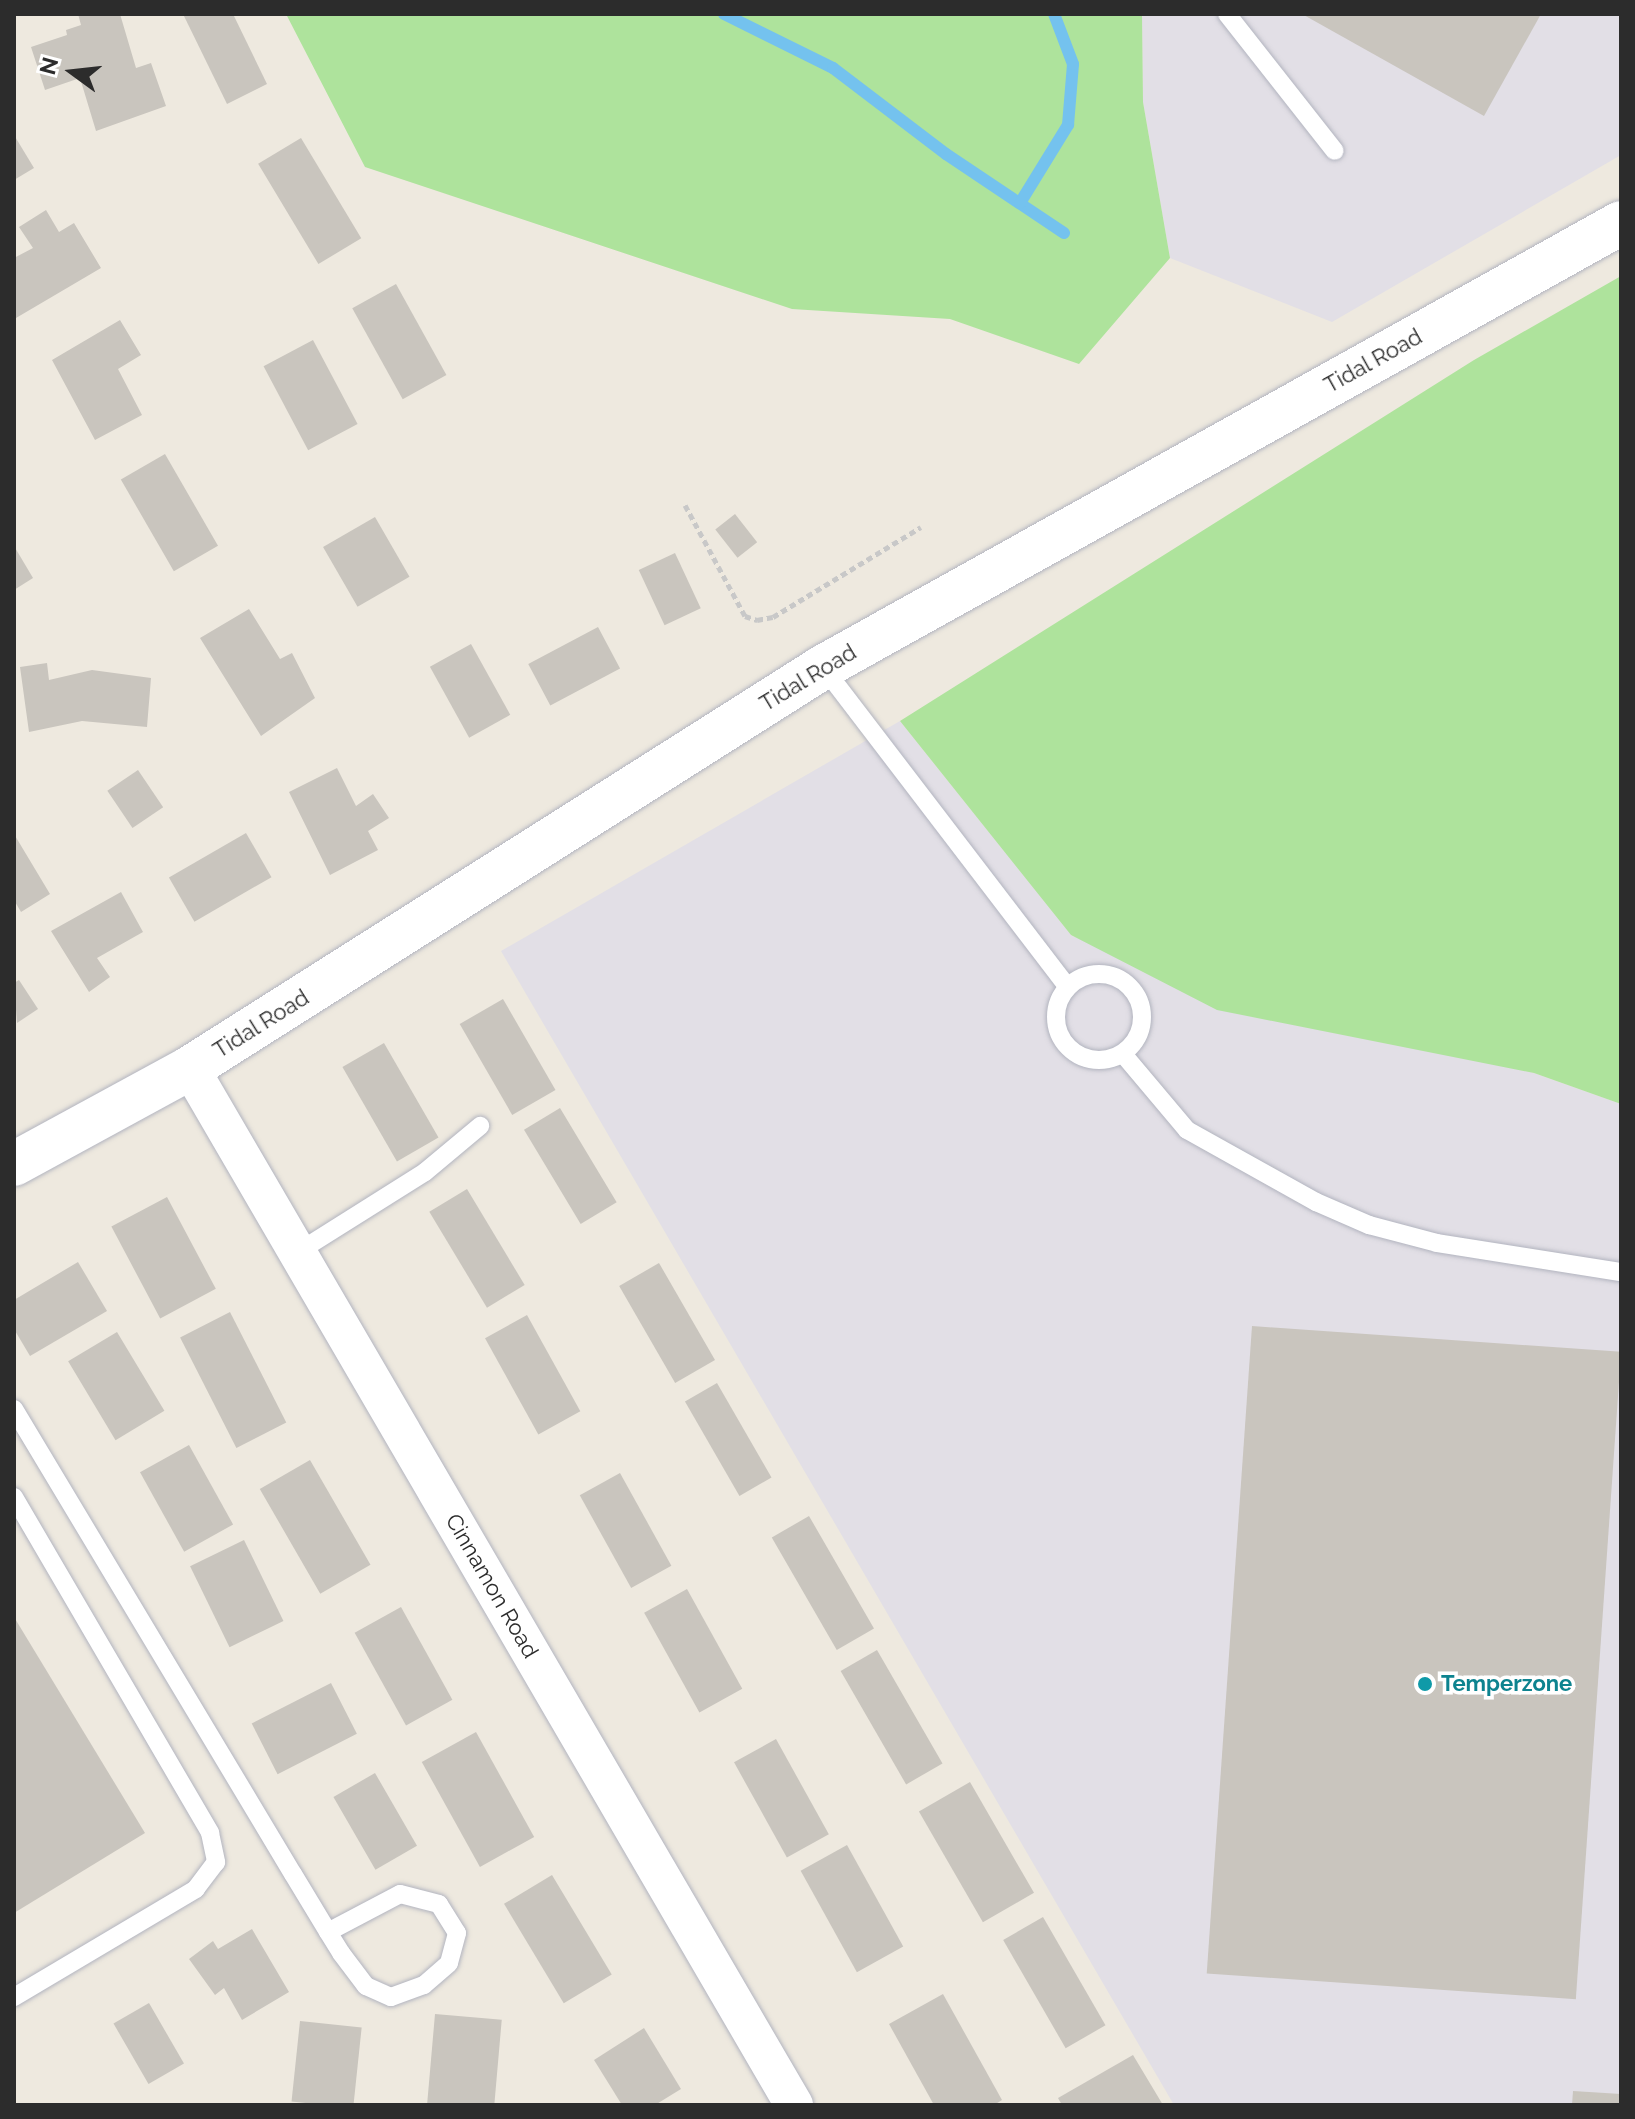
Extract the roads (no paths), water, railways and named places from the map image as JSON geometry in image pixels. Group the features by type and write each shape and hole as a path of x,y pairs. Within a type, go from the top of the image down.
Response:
{"main road":[{"name":"Tidal Road","path":"14,1164 190,1068 823,667 1621,223"}],"street":[{"name":"Cinnamon Road","path":"190,1068 794,2105"}],"lane":[{"path":"1227,14 1335,151"},
{"path":"823,667 1067,986"},
{"path":"1093,974 1108,974 1132,989 1139,1002 1140,1031 1123,1054 1110,1059 1083,1058 1061,1040 1055,1012 1067,986 1093,974"},
{"path":"1123,1054 1187,1130 1316,1202 1369,1225 1437,1243 1621,1272"},
{"path":"298,1252 425,1172 480,1126"},
{"path":"14,1409 328,1932 366,1986 391,1997 424,1985 449,1963 457,1933 439,1904 400,1894 328,1932"},
{"path":"14,1497 210,1833 216,1862 196,1889 14,1997"}],"waterway":[{"path":"724,14 833,68 946,154 1064,233"},
{"path":"1020,203 1068,125 1073,64 1054,14"}],"place":[{"name":"Temperzone","path":"1425,1684"}]}
